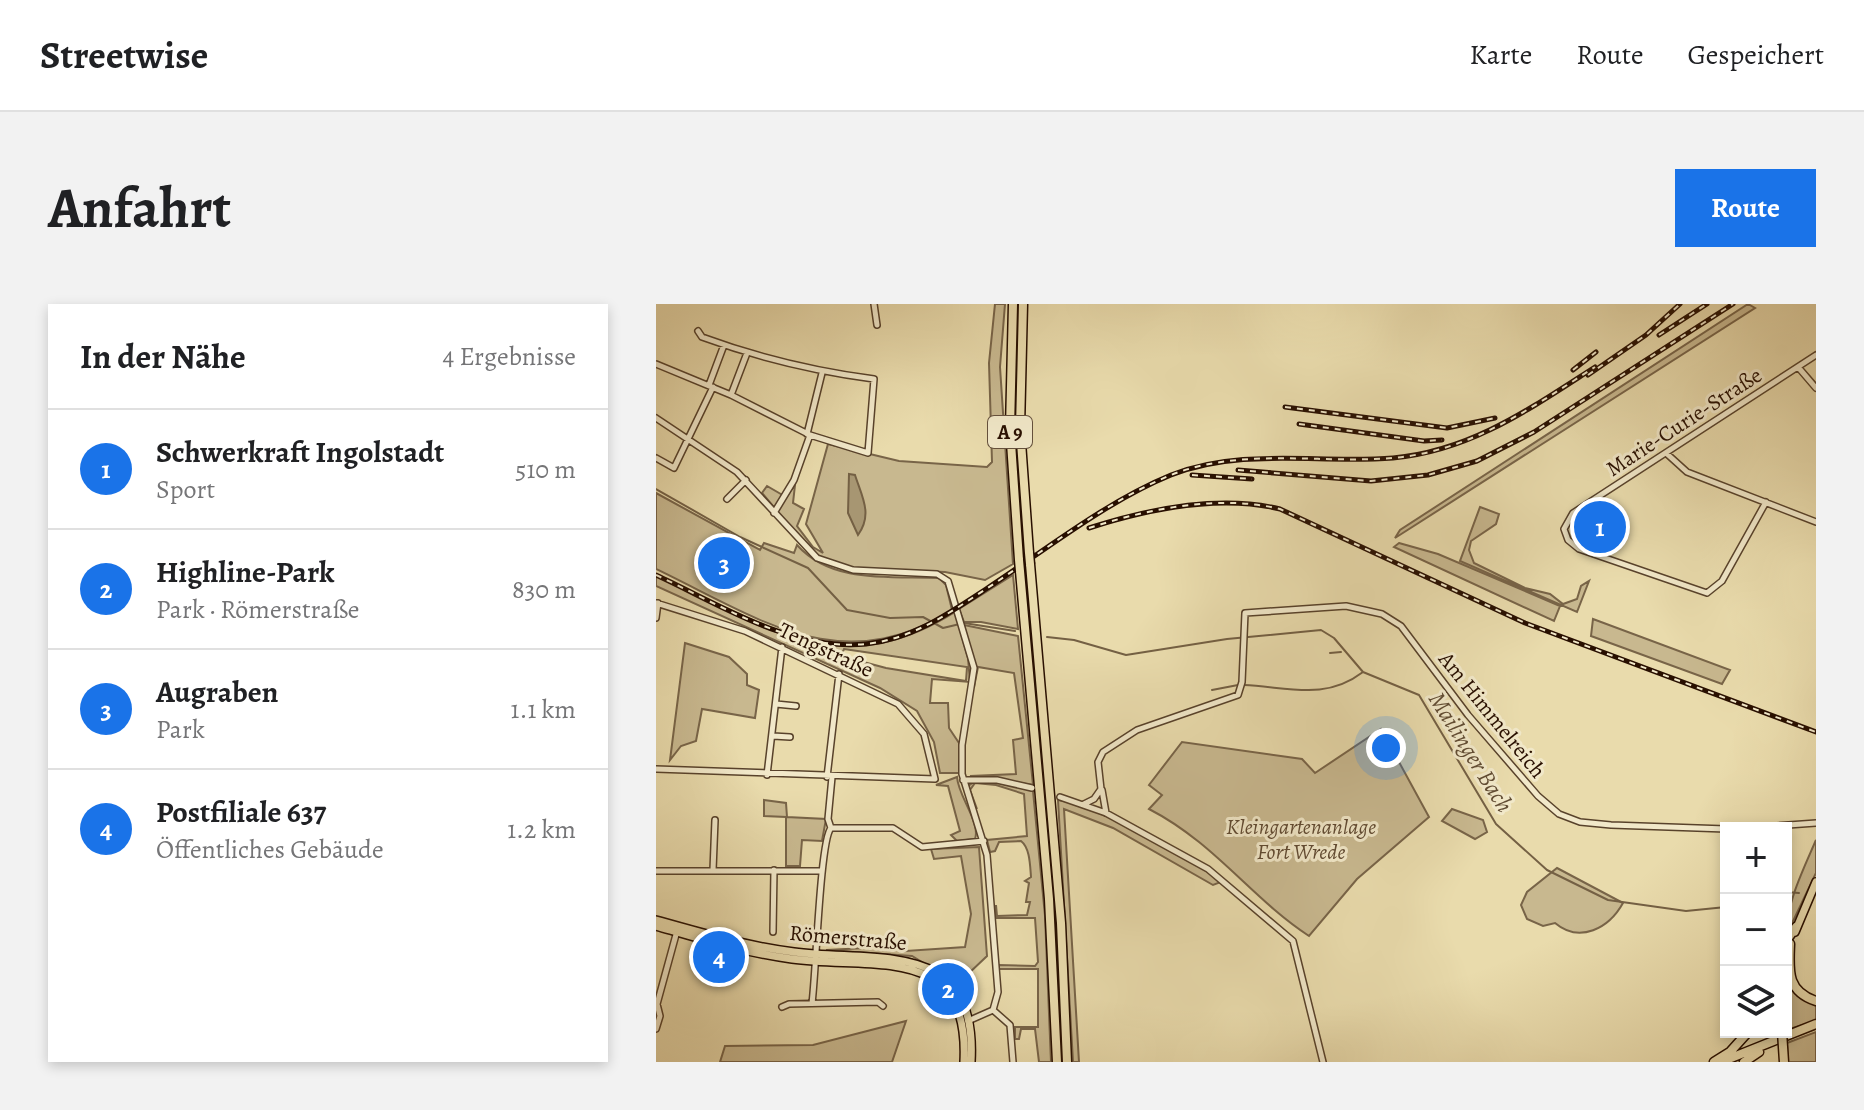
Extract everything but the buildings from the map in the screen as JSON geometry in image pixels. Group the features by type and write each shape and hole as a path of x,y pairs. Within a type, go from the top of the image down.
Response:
{"highway":[{"name":"A 9","path":"1013,304 1010,428 1048,885 1056,1060"},
{"name":"A 9","path":"1023,304 1020,428 1061,923 1069,1062"},
{"path":"1792,934 1796,927"},
{"path":"1790,966 1791,982 1799,993 1816,1001"},
{"name":"A 9","path":"1066,1022 1069,1062"},
{"path":"1734,1062 1816,1026"},
{"path":"1721,1062 1816,1026"},
{"path":"1714,1062 1730,1052 1743,1038"},
{"path":"1782,1038 1784,1062"},
{"path":"1744,1062 1759,1052"}],"main road":[{"path":"1796,927 1816,882"},
{"name":"Römerstraße","path":"656,923 754,952 895,964 922,972 949,993 966,1021 971,1062"},
{"name":"Römerstraße","path":"964,1062 966,1021"}],"street":[{"path":"874,304 877,325"},
{"path":"656,364 731,395 809,434 868,453 874,379 822,373 747,353 702,337 698,331"},
{"path":"656,458 674,468 711,386 724,345"},
{"path":"731,395 747,353"},
{"name":"Marie-Curie-Straße","path":"1766,502 1722,581 1707,593 1571,544 1564,529 1569,516 1816,355"},
{"path":"1798,367 1816,388"},
{"path":"774,513 794,480 809,434 822,373"},
{"path":"1807,377 1816,381"},
{"path":"656,418 746,480 807,550 828,563 863,571 937,574 948,581 974,671 962,745 963,780 984,841 998,992 993,1010"},
{"path":"1666,453 1687,472 1816,522"},
{"path":"727,499 746,480"},
{"path":"656,618 657,603"},
{"name":"Tengstraße","path":"657,603 709,617 782,647 885,696 910,715 930,748 935,779 830,777"},
{"name":"Am Himmelreich","path":"1101,789 1098,762 1107,749 1148,725 1232,699 1242,685 1245,613 1346,606 1382,614 1401,626 1468,715 1538,796 1559,814 1580,822 1611,825 1720,829"},
{"path":"767,775 782,647"},
{"path":"831,828 828,819 830,777 839,674"},
{"path":"776,704 796,706"},
{"path":"773,736 790,737"},
{"path":"656,769 830,777"},
{"path":"963,780 997,780 1032,788"},
{"path":"1084,804 1094,799 1101,789"},
{"path":"1101,789 1106,813"},
{"path":"1060,797 1106,813 1208,869 1293,941 1323,1062"},
{"path":"713,870 715,820"},
{"path":"1792,825 1816,823"},
{"path":"831,828 893,828 922,847 984,841"},
{"path":"812,1003 818,958 822,871 826,835 831,828"},
{"path":"773,932 774,870"},
{"path":"656,871 822,871"},
{"path":"656,1029 660,1016 657,1004 677,929"},
{"path":"782,1007 812,1003 878,1002 883,1006"},
{"path":"966,1021 993,1010"},
{"path":"993,1010 1010,1025 1013,1062"}],"green space":[{"path":"995,304 1005,304 1000,367 1013,564 985,580 945,572 852,568 828,561 810,550 762,493 767,486 786,497 795,485 793,503 804,509 797,526 813,547 823,553 806,524 828,444 899,461 987,467 992,462 989,363"},
{"path":"1748,304 1755,308 1395,538 1400,530"},
{"path":"656,493 760,550 764,543 794,553 797,545 811,558 844,572 882,577 939,578 946,585 952,610 912,630 874,640 837,641 801,634 766,622 656,569"},
{"path":"1480,507 1499,514 1496,524 1471,541 1469,550 1474,563 1525,588 1550,594 1563,604 1577,599 1581,586 1589,581 1577,612 1460,561"},
{"path":"1399,543 1438,554 1560,606 1554,621 1394,547"},
{"path":"1013,575 1018,629 964,622 959,609"},
{"path":"656,576 767,629 802,640 838,646 875,644 913,633 955,612 968,658 970,682 932,679 930,703 948,703 949,728 959,743 959,773 940,773 934,742 917,711 880,688 656,586","holes":["844,649 967,667 966,681 886,668 841,656"]},
{"path":"1593,619 1730,670 1722,684 1591,636"},
{"path":"964,625 1018,636 1033,785 970,776 1016,774 1013,740 1023,738 1014,673 978,667 974,687 975,666"},
{"path":"685,643 729,657 747,674 747,685 759,690 755,718 702,709 696,741 681,746 670,760"},
{"name":"Kleingartenanlage Fort Wrede","path":"1381,729 1429,817 1357,879 1309,936 1194,838 1149,809 1162,795 1149,785 1182,742 1302,759 1315,773"},
{"path":"957,777 975,825 975,839 957,841 951,835 960,831 948,786 936,785"},
{"path":"974,782 1004,783 1033,791 1045,916 1051,1062 1039,1062 1035,1029 1021,1029 1019,1039 1015,1039 1015,1027 1038,1027 1038,969 999,969 999,965 1035,966 1038,962 1035,918 995,918 996,905 997,916 1027,915 1029,883 1025,881 1031,877 1026,848 1021,841 999,842 995,851 990,852 987,840 1027,836 1024,794 996,785 975,783 970,790 977,809 968,786"},
{"path":"764,800 786,803 787,817 826,819 822,841 802,840 800,866 786,866 786,817 764,816"},
{"path":"1058,800 1094,811 1142,834 1221,882 1213,885 1113,828 1064,809 1079,1062 1073,1062"},
{"path":"1452,809 1483,820 1487,832 1475,839 1442,821"},
{"path":"1816,840 1816,873 1792,923 1792,899"},
{"path":"979,847 987,956 968,974 962,993 956,984 940,1001 936,996 951,980 912,956 826,950 905,946 906,951 965,947 971,914 961,856 934,859 931,849"},
{"path":"1557,868 1623,903 1602,926 1584,932 1574,932 1555,923 1543,926 1527,919 1521,905 1527,892"},
{"path":"1792,987 1794,992 1816,1003 1816,1021 1792,1028"},
{"path":"906,1021 892,1062 720,1062 725,1046 813,1045"},
{"path":"1816,1032 1816,1062 1788,1062 1787,1043"}],"shaded area":[{"path":"849,474 855,475 865,505 865,520 858,535 848,513"}],"waterway":[{"name":"Mailinger Bach","path":"656,489 740,537 808,568 847,610 890,618 923,617 943,628 964,623 1015,631"},
{"name":"Mailinger Bach","path":"1047,637 1074,640 1126,655 1227,639 1321,630 1334,638 1363,672 1419,695 1496,824 1547,870 1608,900 1686,911 1720,908"},
{"path":"1330,653 1341,652"},
{"path":"1244,685 1321,689 1335,687 1363,672"},
{"path":"1212,690 1238,685"},
{"name":"Mailinger Bach","path":"1792,892 1799,893"}],"railway":[{"path":"1588,375 1646,335 1680,304"},
{"path":"1659,335 1707,304"},
{"path":"1238,470 1371,481 1428,475 1477,461 1534,432 1733,304"},
{"path":"1573,370 1596,352"},
{"path":"656,575 731,612 784,633 838,644 883,641 914,631 943,616 1100,512 1171,475 1225,461 1365,459 1421,454 1448,447 1499,425 1595,367"},
{"path":"1285,407 1447,428 1495,418"},
{"path":"1299,424 1424,441 1442,440"},
{"path":"1192,475 1252,479"},
{"path":"1089,528 1135,515 1208,503 1280,509 1525,623 1816,732"}],"place":[{"name":"Schwerkraft Ingolstadt","path":"1600,527"},
{"name":"Augraben","path":"724,563"},
{"name":"Postfiliale 637","path":"719,957"},
{"name":"Highline-Park","path":"948,989"}]}
